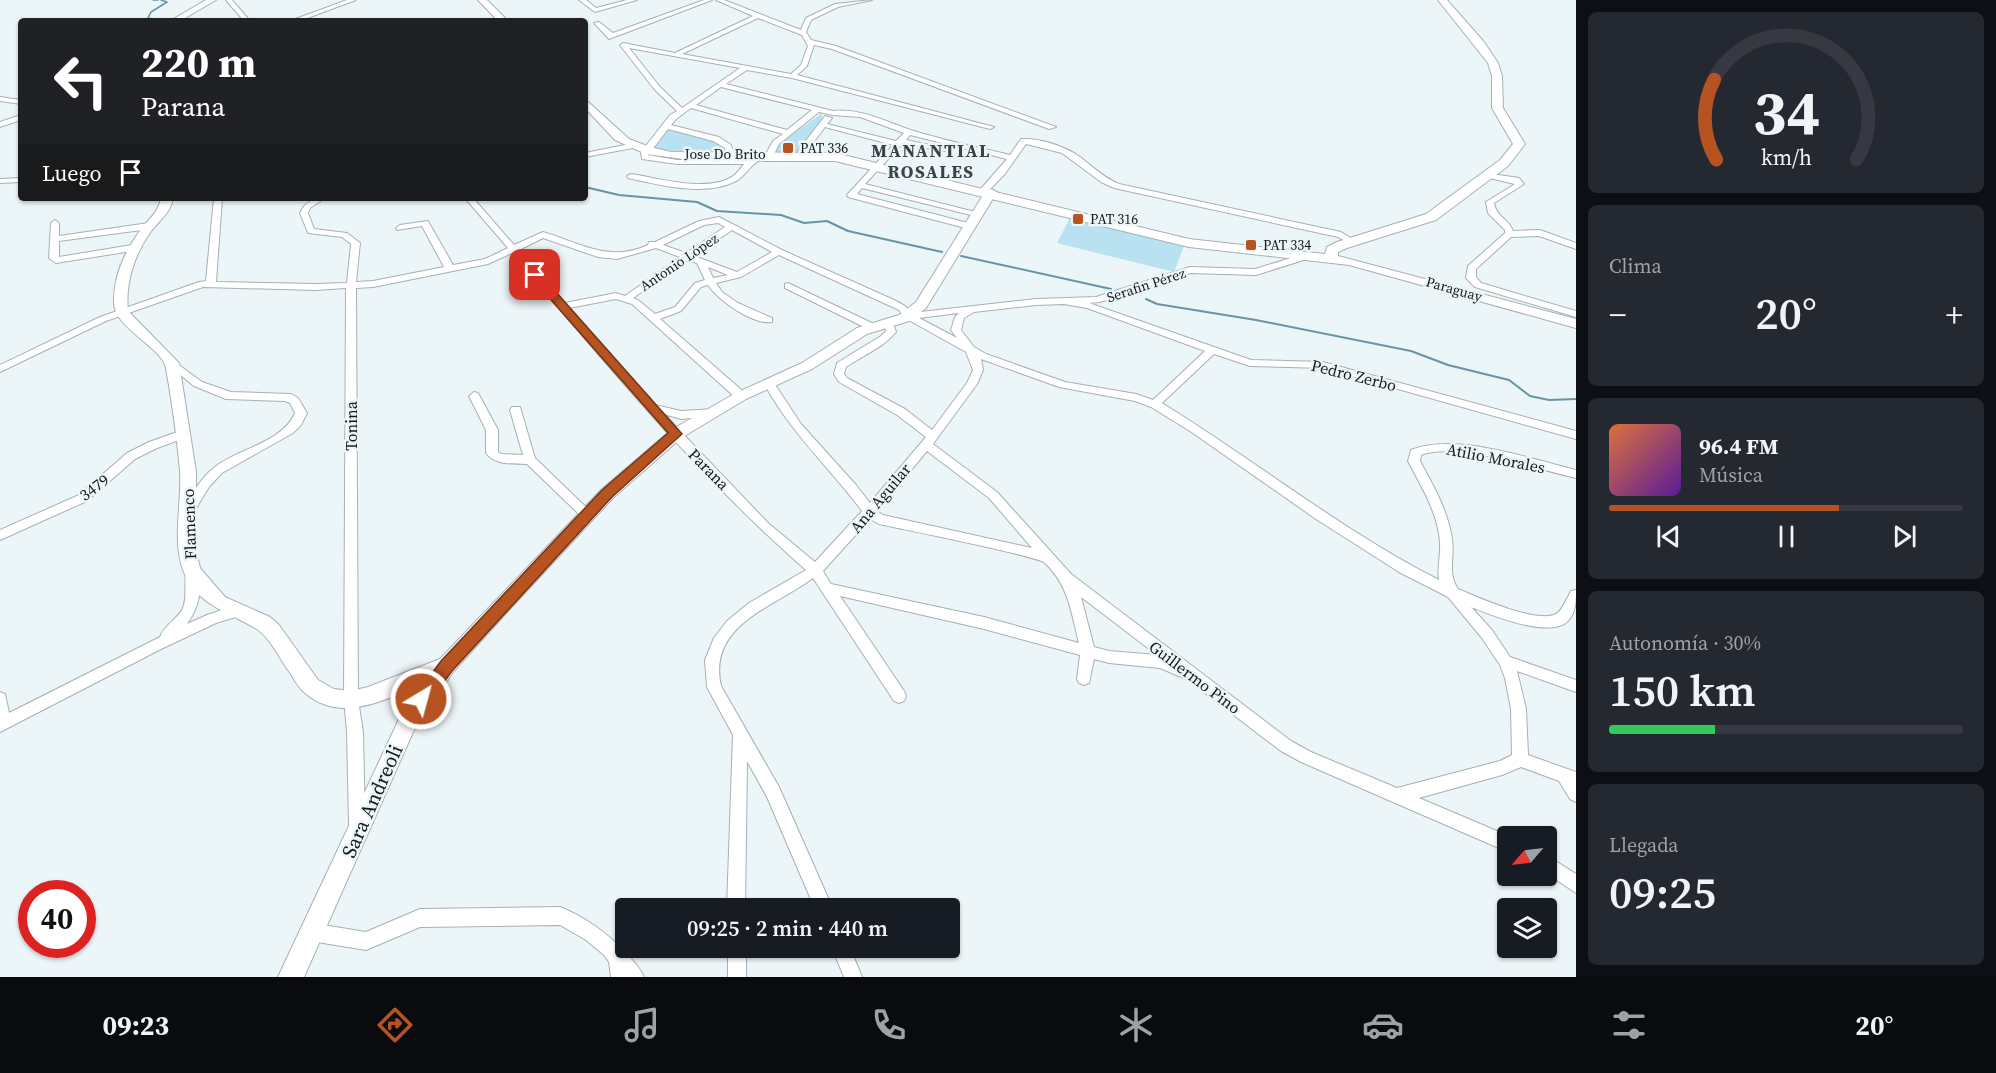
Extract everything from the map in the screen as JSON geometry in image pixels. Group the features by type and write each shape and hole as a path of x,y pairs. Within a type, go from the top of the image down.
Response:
{"main road":[{"path":"482,0 500,18"},
{"path":"1331,257 1332,250 1431,216 1488,175 1514,153 1519,144 1497,106 1497,78 1494,63 1442,0"},
{"name":"Jose Do Brito","path":"588,105 617,134 641,147 680,155 731,156 801,153 877,165 1188,243 1331,257"},
{"name":"Paraguay","path":"1331,257 1375,267 1576,324"}],"street":[{"path":"179,18 212,0"},
{"path":"229,0 244,18"},
{"path":"302,18 354,0"},
{"path":"582,0 595,10 634,0"},
{"path":"612,36 709,0"},
{"path":"719,0 804,34"},
{"path":"792,76 806,65 811,46 804,34 804,24 822,10 869,0"},
{"path":"675,55 759,15"},
{"path":"597,23 612,36"},
{"path":"612,36 609,37 624,45 792,76 990,127"},
{"path":"809,42 844,51 1052,127"},
{"path":"624,45 650,76 659,92 681,110"},
{"path":"588,154 641,147 681,110 745,68"},
{"path":"720,85 833,113 848,108 909,132 1012,158"},
{"path":"858,99 865,94"},
{"path":"0,99 18,102"},
{"path":"689,105 788,133"},
{"path":"631,176 700,186 720,185 735,179 750,162 766,154 818,109"},
{"path":"801,153 833,113"},
{"path":"0,125 18,118"},
{"path":"824,125 898,143 945,149"},
{"path":"666,126 716,139 728,147 731,156"},
{"path":"909,132 851,195 973,220"},
{"path":"908,316 921,305 973,220 987,192 1024,141 1061,150 1088,167 1098,178 1117,186 1341,235 1353,242"},
{"path":"641,147 645,157 677,162 750,162"},
{"path":"1488,175 1520,184 1490,202 1492,213 1509,229 1509,234"},
{"path":"0,181 18,180"},
{"path":"166,201 164,212 149,226 122,279 121,312 172,363 207,389 230,396 287,397 294,401 301,412 294,426 275,439 233,459 218,470 209,478 187,513"},
{"path":"211,282 218,201"},
{"name":"Tonina","path":"316,201 307,207 304,213 311,231 344,235 356,243 351,287 351,700 355,732 358,835"},
{"name":"Parana","path":"472,201 650,407 764,525 815,570 899,696"},
{"path":"0,369 121,312 211,282 351,287 488,261 543,235 605,255 617,256 654,244 710,220 719,220 779,252 891,302 902,308 908,316 982,356 1062,385 1136,398 1155,404 1194,428 1320,516 1404,568 1453,593 1506,615 1542,621 1556,621 1563,617 1576,595"},
{"path":"55,223 56,260 138,247"},
{"path":"400,228 425,223 450,269"},
{"path":"55,239 149,226"},
{"name":"Antonio López","path":"626,299 732,226"},
{"path":"1576,246 1540,233 1509,234 1471,268 1471,278 1478,285 1576,314"},
{"path":"654,244 738,274"},
{"path":"654,318 678,309 698,285 738,274 779,252"},
{"name":"Serafin Pérez","path":"908,316 1107,298 1190,270 1256,272 1310,255"},
{"path":"701,261 708,281 724,299 769,320"},
{"path":"788,286 872,327"},
{"path":"563,306 607,297 626,299 654,318 741,396"},
{"name":"Pedro Zerbo","path":"1065,301 1089,306 1212,350 1259,364 1296,362 1323,365 1576,435"},
{"name":"Ana Aguilar","path":"740,733 714,687 710,670 713,656 723,635 743,615 815,570 845,539 929,441 976,378 977,364 956,330 960,317 970,310"},
{"name":"Sara Andreoli","path":"291,977 358,835 406,724 446,666 587,515 676,434 741,396 770,385 807,366 842,342 872,327 908,316"},
{"name":"Guillermo Pino","path":"889,322 891,332 885,338 841,365 839,374 843,380 901,412 929,441 993,495 1066,578 1190,674 1306,757 1497,839"},
{"path":"1155,404 1212,350"},
{"name":"Flamenco","path":"172,363 188,472 188,551 192,571 218,602 263,623 272,631 311,686 331,698 351,700 390,690 446,666"},
{"path":"770,385 794,424 859,496 867,512 879,519 1045,556"},
{"path":"474,396 492,430 492,453 498,458 530,460"},
{"path":"650,407 681,415 711,412"},
{"path":"516,410 530,460 587,515"},
{"name":"3479","path":"0,535 83,498 131,456 183,434"},
{"name":"Atilio Morales","path":"1520,759 1521,712 1508,662 1453,593 1445,574 1447,541 1441,518 1414,461 1415,453 1419,449 1457,447 1576,474"},
{"path":"156,645 174,630 188,612 195,594 192,571"},
{"path":"1066,578 1074,596 1088,651 1084,678"},
{"path":"827,588 984,623 1109,657 1161,662 1190,674"},
{"path":"0,725 156,645 212,619 237,611"},
{"path":"1508,662 1576,686"},
{"path":"0,699 3,712 0,720"},
{"path":"736,898 737,827 741,798 740,733"},
{"path":"740,733 773,792 819,898"},
{"path":"1397,796 1502,768 1520,759 1571,778 1576,794"},
{"path":"1557,871 1576,884"},
{"path":"311,932 366,941 420,918 560,916 579,922 598,936 615,955"},
{"path":"618,958 620,977"},
{"path":"618,958 635,977"},
{"path":"737,958 737,977"},
{"path":"845,958 853,977"}],"shaded area":[{"path":"822,113 822,123 800,151 774,153 779,144"},
{"path":"664,128 715,141 727,153 691,154 651,148"},
{"path":"1070,218 1184,246 1174,272 1057,243"}],"waterway":[{"path":"153,0 158,0"},
{"path":"148,18 151,12 167,2 161,0"},
{"path":"588,188 619,195 697,202 717,211 781,215 804,223 827,221 848,231 942,252"},
{"path":"961,256 1111,289"},
{"path":"1146,299 1157,304 1256,320 1411,351 1448,365 1509,380 1530,396 1549,400 1576,399"}],"place":[{"name":"PAT 336","path":"788,148"},
{"name":"PAT 316","path":"1078,219"},
{"name":"PAT 334","path":"1251,245"}],"district":[{"name":"MANANTIAL ROSALES","path":"931,160"}],"route":[{"path":"421,699 446,666 607,494 676,434 639,395 535,275"}]}
